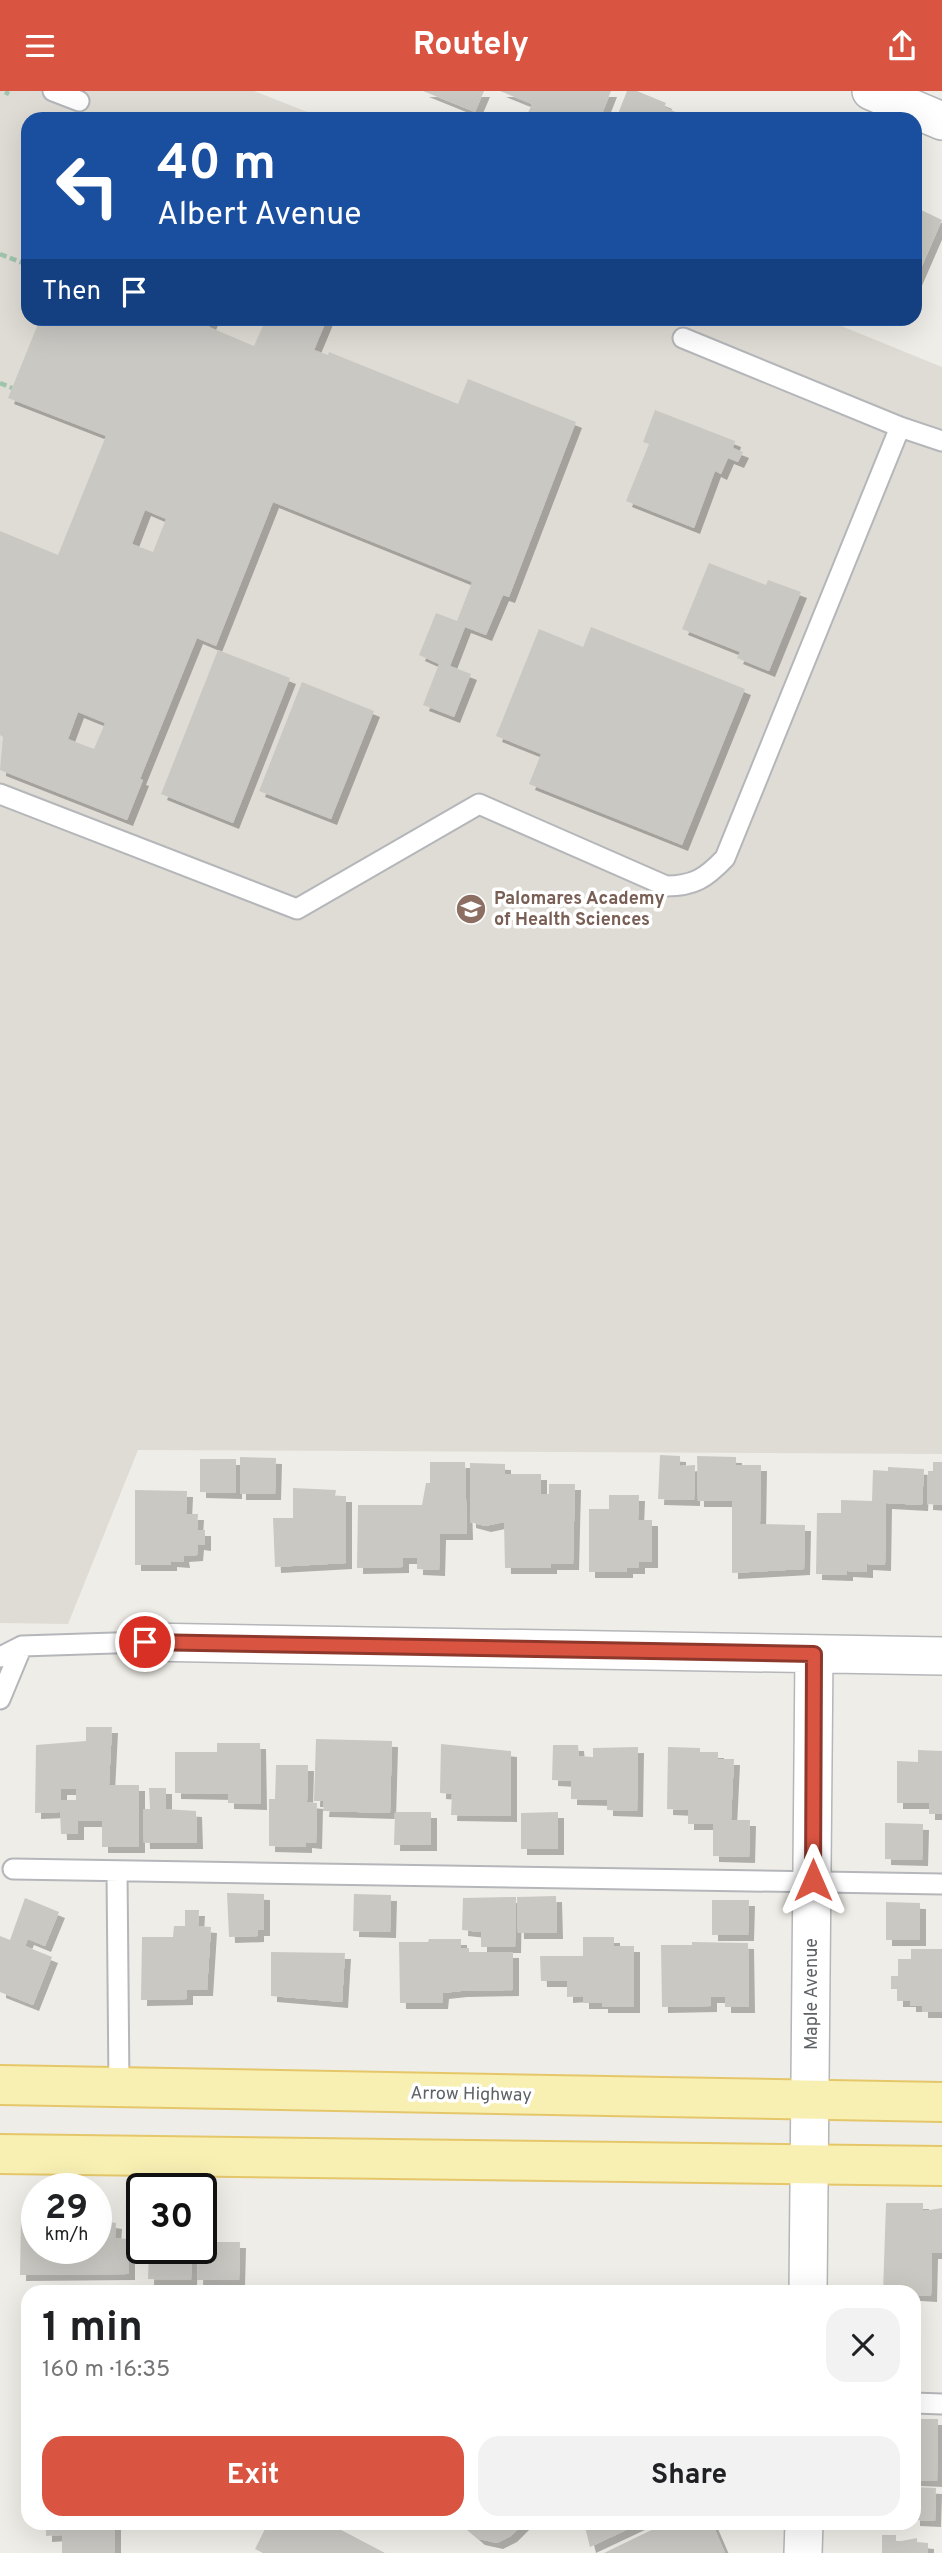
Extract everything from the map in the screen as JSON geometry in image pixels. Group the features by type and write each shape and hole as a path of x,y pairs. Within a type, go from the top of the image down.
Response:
{"main road":[{"name":"Arrow Highway","path":"0,2085 942,2102"},
{"path":"0,2154 942,2166"}],"street":[{"path":"870,91 920,112"},
{"path":"922,113 942,121"},
{"path":"145,1642 942,1656"},
{"name":"Maple Avenue","path":"808,2285 812,2101 814,1654"},
{"path":"803,2553 804,2530"}],"lane":[{"path":"53,91 79,101"},
{"path":"683,338 900,428 942,441"},
{"path":"0,794 297,909 479,804 666,886 688,886 706,878 724,858 900,428"},
{"path":"0,1657 22,1646 145,1642"},
{"path":"0,1699 22,1646"},
{"path":"13,1869 942,1884"},
{"path":"117,1871 119,2087"},
{"path":"921,2403 942,2404"}],"path":[{"path":"0,254 21,262"},
{"path":"0,383 12,387"}],"shaded area":[{"name":"Palomares Academy of Health Sciences","path":"0,91 254,91 307,112 21,112 21,326 841,326 942,367 942,1454 138,1450 68,1624 0,1623"}],"building":[{"path":"423,91 484,91 475,112"},
{"path":"500,91 611,91 603,112 528,112 532,104"},
{"path":"627,91 637,91 666,103 664,107 676,112 619,112"},
{"path":"922,210 942,220 922,266"},
{"path":"37,326 209,326 254,346 263,326 324,326 314,350 328,355 329,352 458,404 468,379 576,422 509,597 503,595 486,635 465,627 450,666 471,674 454,717 423,705 439,664 419,655 436,613 457,621 472,582 273,502 216,646 197,638 140,779 143,780 127,820 0,770 3,737 0,735 0,531 58,555 106,436 8,398","holes":["145,510 166,519 153,552 132,544","78,712 105,723 94,749 68,739"]},
{"path":"655,410 735,441 733,448 743,452 738,462 728,458 721,474 715,471 694,528 626,501 649,444 643,442"},
{"path":"709,563 766,585 768,580 801,592 769,671 737,658 740,652 682,629"},
{"path":"591,627 745,689 682,845 529,784 541,754 496,736 539,629 583,647"},
{"path":"218,650 290,678 233,823 161,794"},
{"path":"302,682 374,711 331,819 259,791"},
{"path":"660,1455 680,1456 680,1466 695,1465 694,1500 658,1499"},
{"path":"697,1456 736,1457 736,1465 761,1465 760,1524 805,1525 804,1569 732,1573 732,1501 698,1501"},
{"path":"240,1457 276,1458 275,1494 240,1494"},
{"path":"200,1459 236,1459 236,1493 200,1492"},
{"path":"430,1462 465,1462 467,1534 440,1534 439,1570 417,1569 417,1558 403,1558 403,1567 357,1568 358,1505 422,1505 426,1483 430,1483"},
{"path":"933,1462 942,1462 942,1505 927,1504 928,1471 933,1471"},
{"path":"470,1463 505,1464 505,1474 541,1474 541,1494 549,1494 549,1484 575,1484 573,1564 551,1564 551,1568 505,1568 504,1522 485,1526 470,1522"},
{"path":"888,1467 924,1469 922,1505 886,1503 885,1565 867,1564 867,1572 847,1571 847,1575 816,1574 817,1513 841,1513 841,1500 872,1501 873,1470 888,1471"},
{"path":"293,1488 336,1490 335,1496 346,1496 346,1563 275,1567 273,1518 293,1518"},
{"path":"135,1490 187,1491 186,1514 198,1514 197,1530 205,1530 205,1545 198,1544 197,1555 183,1556 184,1562 171,1561 171,1565 135,1565"},
{"path":"609,1495 639,1495 638,1520 652,1520 652,1562 639,1562 639,1568 627,1568 627,1572 589,1572 589,1509 609,1509"},
{"path":"86,1727 112,1727 109,1785 139,1785 139,1847 102,1847 102,1821 78,1821 78,1834 61,1834 60,1812 35,1813 36,1745 86,1741","holes":["61,1789 76,1789 76,1800 61,1800"]},
{"path":"316,1739 392,1741 390,1813 323,1811 324,1801 314,1801"},
{"path":"217,1743 260,1743 261,1804 228,1803 228,1794 175,1793 175,1752 217,1752"},
{"path":"441,1744 511,1751 511,1816 451,1815 452,1794 440,1793"},
{"path":"553,1745 578,1745 579,1756 593,1757 593,1748 638,1747 637,1811 607,1810 607,1800 571,1799 571,1781 552,1780"},
{"path":"668,1747 700,1748 700,1752 718,1752 718,1759 734,1759 731,1820 750,1820 749,1857 713,1856 713,1824 688,1824 688,1810 667,1809"},
{"path":"918,1750 942,1751 942,1814 929,1814 929,1803 897,1803 897,1761 918,1762"},
{"path":"276,1765 308,1765 307,1802 317,1803 316,1843 306,1842 306,1847 269,1846 269,1799 275,1799"},
{"path":"149,1788 166,1788 166,1809 196,1811 197,1843 144,1843 143,1809 150,1809"},
{"path":"395,1812 431,1812 431,1845 394,1845"},
{"path":"558,1812 558,1849 521,1849 521,1813"},
{"path":"885,1823 923,1824 922,1860 885,1859"},
{"path":"227,1893 264,1894 264,1930 258,1930 258,1936 229,1937"},
{"path":"354,1894 391,1895 390,1932 353,1931"},
{"path":"556,1896 557,1933 518,1933 517,1897"},
{"path":"516,1897 515,1947 481,1947 481,1932 462,1930 463,1898"},
{"path":"25,1898 59,1912 45,1946 28,1939 25,1946 52,1957 33,2005 0,1992 0,1936 10,1940"},
{"path":"712,1900 749,1900 748,1935 712,1935"},
{"path":"886,1902 920,1903 920,1940 886,1940"},
{"path":"185,1910 199,1910 198,1926 211,1927 207,1990 187,1990 187,1999 141,2000 142,1937 173,1937 174,1926 185,1926"},
{"path":"583,1937 614,1937 614,1946 634,1946 634,2007 602,2007 602,2003 583,2003 583,1996 567,1997 567,1981 541,1981 540,1956 583,1956"},
{"path":"429,1939 461,1939 461,1948 469,1948 469,1952 513,1952 513,1990 443,1993 442,2003 400,2003 399,1942 428,1942"},
{"path":"692,1942 748,1943 749,2007 725,2007 725,1997 711,1997 711,2006 662,2007 661,1945 692,1945"},
{"path":"911,1949 942,1949 942,2012 922,2012 922,2006 910,2006 910,2001 897,2001 897,1989 891,1989 891,1976 898,1976 898,1959 911,1959"},
{"path":"271,1952 345,1953 342,2002 271,1996"},
{"path":"886,2203 923,2203 923,2211 942,2208 942,2253 932,2253 931,2296 921,2295 921,2285 883,2285"},
{"path":"21,2219 21,2264 112,2264 112,2222 116,2223 115,2238 126,2239 126,2264 129,2264 129,2274 20,2275"},
{"path":"217,2242 240,2242 239,2280 197,2280 198,2264 217,2264"},
{"path":"148,2264 192,2264 191,2280 148,2279"},
{"path":"921,2419 938,2419 937,2481 921,2480"},
{"path":"921,2487 936,2488 935,2521 921,2520"},
{"path":"46,2530 115,2530 115,2553 62,2553 62,2535 46,2536"},
{"path":"264,2530 341,2530 385,2553 263,2553 255,2549"},
{"path":"468,2530 517,2530 497,2543 479,2539"},
{"path":"586,2530 626,2530 590,2547"},
{"path":"652,2530 715,2530 725,2553 604,2553"},
{"path":"882,2535 896,2535 896,2542 917,2538 917,2542 928,2543 928,2553 882,2553"}],"place":[{"name":"Palomares Academy of Health Sciences","path":"471,909"}],"route":[{"path":"145,1642 814,1654 813,1880"}]}
